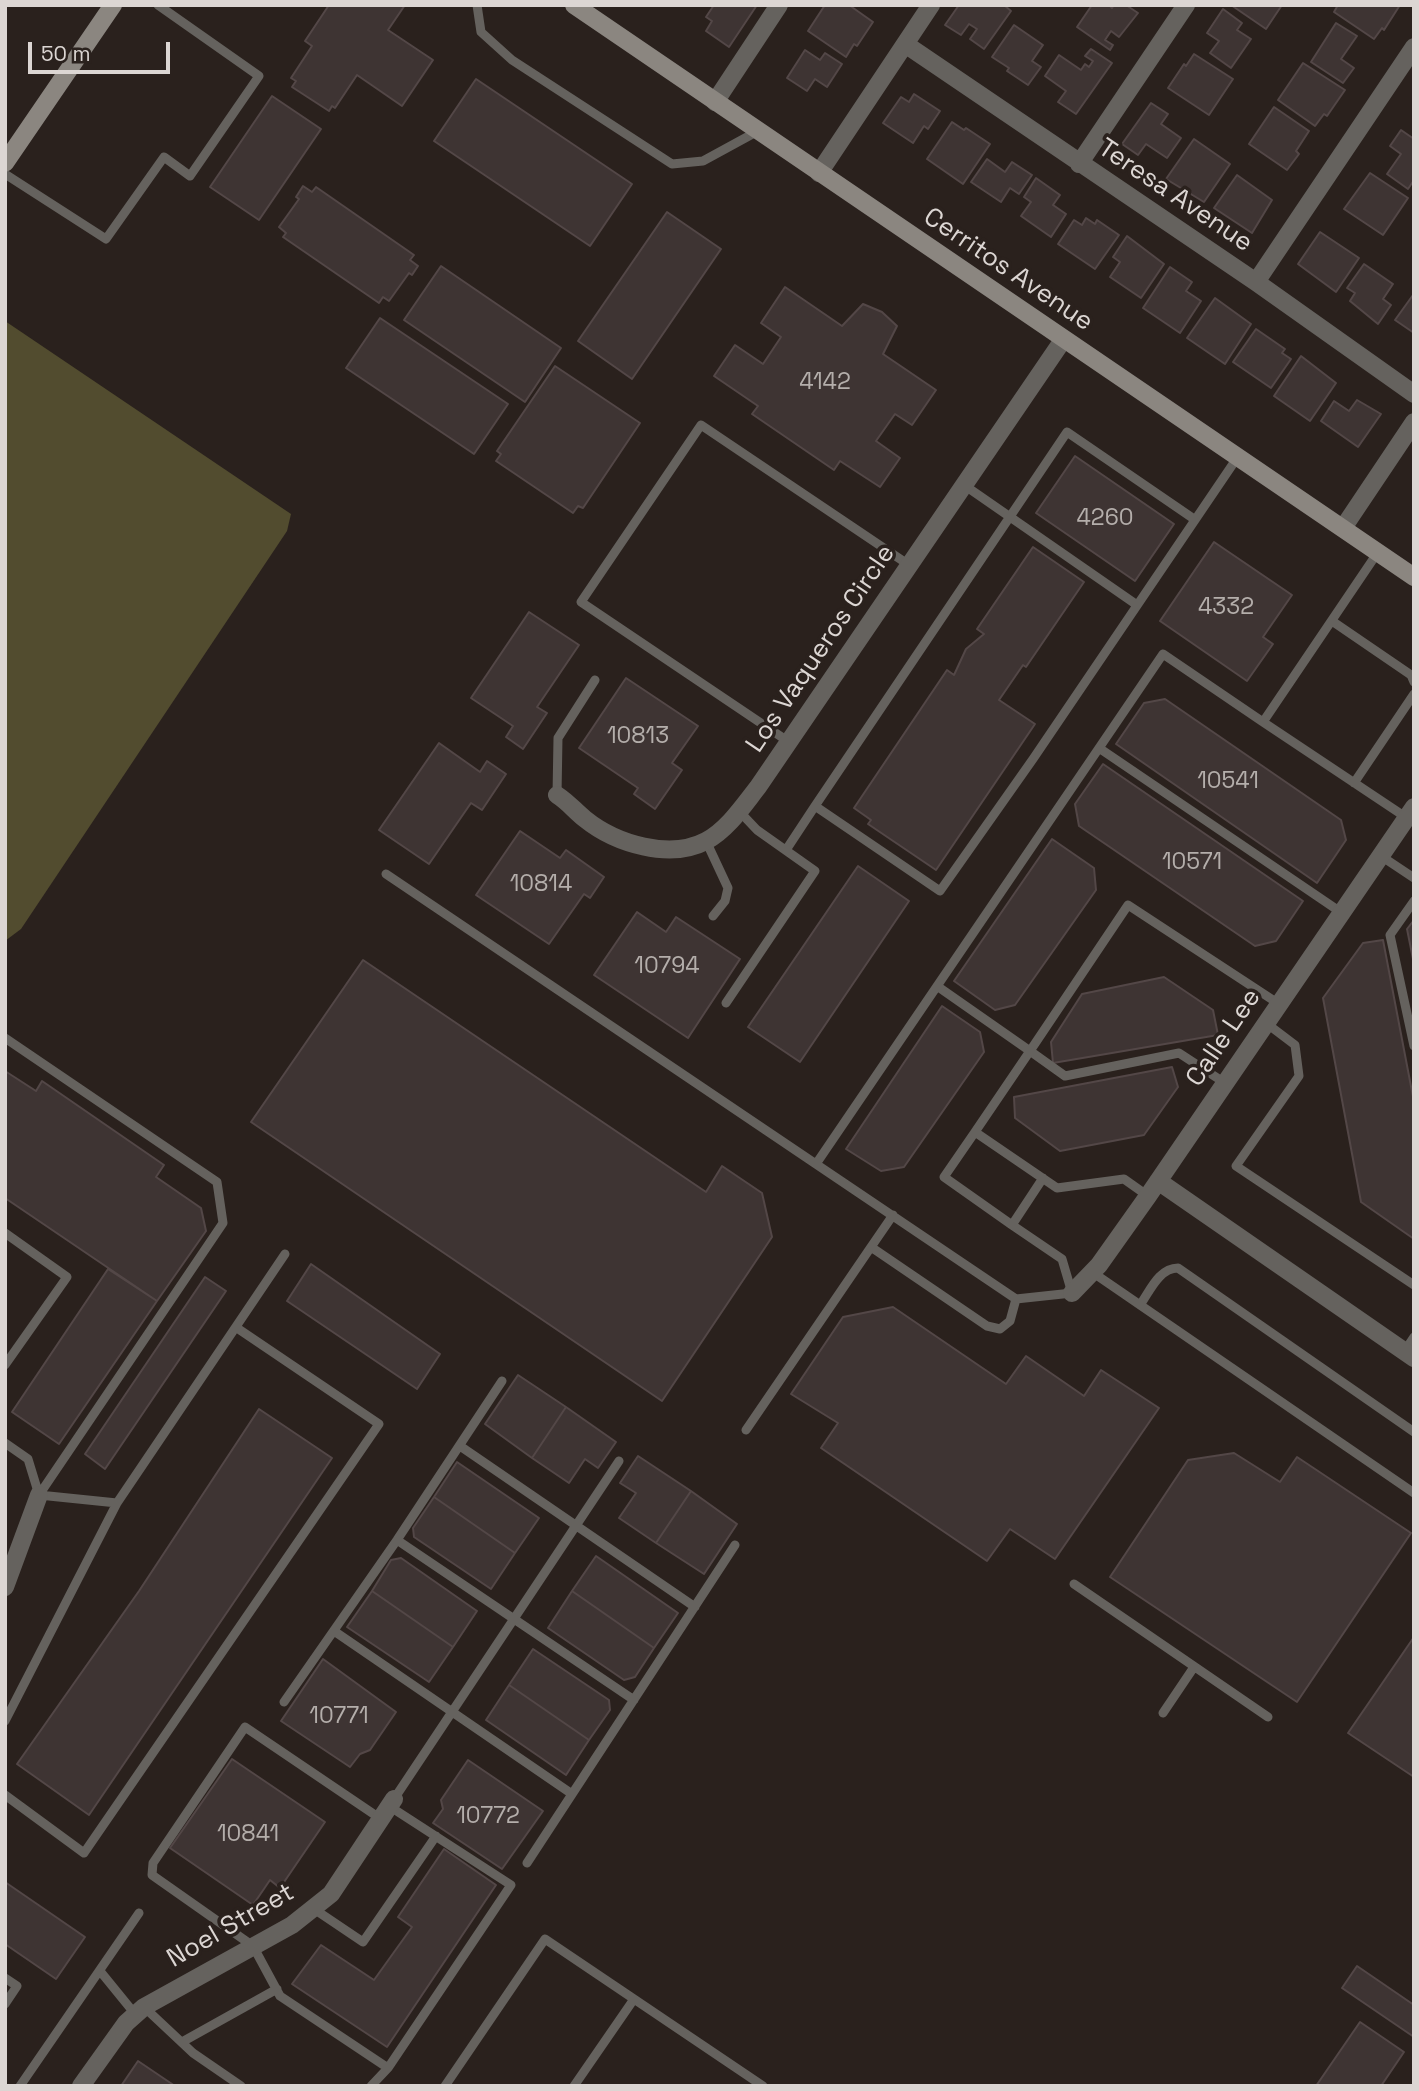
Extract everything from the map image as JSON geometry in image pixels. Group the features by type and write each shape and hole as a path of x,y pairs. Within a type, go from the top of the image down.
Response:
{"main road":[{"path":"5,163 113,5"},
{"name":"Cerritos Avenue","path":"574,5 1414,577"}],"street":[{"path":"715,102 779,5"},
{"path":"819,173 931,5"},
{"path":"1079,164 1186,5"},
{"name":"Teresa Avenue","path":"905,44 1256,282 1414,394"},
{"path":"1256,282 1414,47"},
{"name":"Los Vaqueros Circle","path":"557,795 572,804 585,819 614,836 647,847 676,850 706,841 730,822 758,787 1063,340"},
{"path":"1343,528 1414,422"},
{"name":"Calle Lee","path":"1072,1293 1092,1272 1153,1189 1410,812"},
{"path":"1153,1189 1411,1349"},
{"path":"5,1587 11,1555 39,1495"},
{"name":"Noel Street","path":"81,2086 109,2045 139,2010 292,1925 331,1894 388,1808"}],"lane":[{"path":"5,174 106,240 164,157 190,176 259,76 158,5"},
{"path":"477,5 481,32 512,60 672,164 703,161 758,131"},
{"path":"789,742 581,601 701,425 909,565"},
{"path":"786,850 1067,432 1195,519"},
{"path":"815,806 940,891 1237,458"},
{"path":"964,485 1137,605"},
{"path":"1264,722 1378,552"},
{"path":"1332,621 1411,675 1414,682"},
{"path":"816,1164 1163,654 1354,783 1410,812"},
{"path":"557,795 558,738 595,680"},
{"path":"1354,783 1414,694"},
{"path":"1099,748 1342,913"},
{"path":"726,1003 814,871 757,830 739,811"},
{"path":"706,841 728,888 725,901 713,916"},
{"path":"1381,856 1414,878"},
{"path":"386,874 1016,1299 1072,1293 1062,1259 944,1177 1128,905 1279,1004"},
{"path":"1414,901 1390,935 1414,1046"},
{"path":"937,986 1065,1076 1179,1053 1225,1083"},
{"path":"1266,1023 1295,1045 1299,1076 1236,1166 1414,1285"},
{"path":"5,1038 217,1182 223,1223 39,1495"},
{"path":"975,1132 1057,1188 1124,1179 1153,1189"},
{"path":"1012,1225 1043,1178"},
{"path":"746,1430 892,1216"},
{"path":"5,1233 67,1277 5,1365"},
{"path":"871,1247 986,1326 1000,1329 1010,1321 1016,1299"},
{"path":"5,1721 117,1503 285,1254"},
{"path":"1140,1305 1163,1273 1170,1268 1178,1268 1414,1432"},
{"path":"1092,1272 1414,1493"},
{"path":"5,1795 84,1853 379,1424 237,1328"},
{"path":"284,1702 502,1381"},
{"path":"5,1443 29,1459 39,1495"},
{"path":"460,1446 695,1607"},
{"path":"388,1808 619,1461"},
{"path":"39,1495 117,1503"},
{"path":"397,1539 634,1700"},
{"path":"527,1863 735,1545"},
{"path":"1074,1584 1268,1717"},
{"path":"334,1631 572,1794"},
{"path":"1163,1713 1195,1667"},
{"path":"372,2086 388,2068 511,1885 436,1836 245,1727 153,1863 152,1875 253,1946 280,1996 388,2068"},
{"path":"314,1909 363,1942 436,1836"},
{"path":"20,2086 139,1913"},
{"path":"445,2086 545,1939 763,2086"},
{"path":"100,1970 139,2010 241,2086"},
{"path":"5,1978 17,1986 5,2004"},
{"path":"182,2042 277,1989"},
{"path":"575,2086 634,1999"}],"shaded area":[{"path":"5,321 291,514 287,531 21,929 5,941"}],"building":[{"path":"329,5 405,5 388,30 433,60 402,106 357,75 335,108 332,106 329,111 292,87 296,81 291,78 312,46 305,41"},
{"path":"714,5 757,5 729,47 706,31 712,21 706,17"},
{"path":"825,5 849,5 873,22 846,57 808,31"},
{"path":"959,5 1004,5 1011,11 984,49 970,39 977,29 969,24 961,35 945,25"},
{"path":"1092,5 1109,5 1112,8 1114,5 1126,5 1138,13 1119,37 1111,31 1105,40 1113,45 1110,50 1077,27"},
{"path":"1231,5 1282,5 1266,29"},
{"path":"1338,5 1400,5 1384,30 1382,28 1374,39 1334,12"},
{"path":"1223,9 1242,23 1237,30 1251,39 1231,68 1210,53 1219,41 1207,33"},
{"path":"1336,23 1357,36 1341,59 1354,68 1343,83 1311,62"},
{"path":"1014,25 1043,45 1032,61 1041,67 1028,85 992,57"},
{"path":"1091,49 1112,63 1076,114 1058,102 1066,91 1045,76 1059,55 1081,70 1085,64 1089,67 1093,61 1085,56"},
{"path":"805,50 820,60 825,53 842,64 827,87 815,79 807,91 787,78"},
{"path":"1194,54 1233,79 1209,115 1168,88"},
{"path":"1303,63 1345,90 1327,116 1324,114 1315,126 1278,100"},
{"path":"476,79 632,184 590,246 434,141"},
{"path":"914,94 940,111 928,129 924,126 913,143 883,123 901,97 909,102"},
{"path":"272,96 321,129 259,220 210,187"},
{"path":"1151,103 1168,114 1161,124 1181,138 1167,158 1146,144 1138,155 1122,144"},
{"path":"1274,107 1309,131 1296,151 1299,154 1287,170 1249,144"},
{"path":"952,122 990,144 963,184 927,159"},
{"path":"1401,130 1414,139 1414,180 1408,189 1387,174 1401,154 1390,146"},
{"path":"1194,139 1230,164 1204,202 1166,179"},
{"path":"987,159 1005,172 1012,162 1032,175 1019,194 1010,188 1001,202 971,182"},
{"path":"1370,173 1408,198 1383,235 1344,209"},
{"path":"1237,175 1272,200 1252,233 1214,208"},
{"path":"1036,178 1060,195 1053,205 1066,214 1051,237 1021,216 1031,202 1024,197"},
{"path":"303,186 312,192 316,187 414,255 410,260 418,266 412,275 409,273 389,301 383,297 379,303 283,237 286,233 279,227 299,199 296,197"},
{"path":"667,212 721,249 632,379 578,341"},
{"path":"1086,218 1095,224 1097,220 1119,235 1095,269 1058,244 1074,220 1082,225"},
{"path":"1320,232 1359,258 1336,292 1298,264"},
{"path":"1127,236 1164,264 1141,298 1110,277 1120,262 1113,257"},
{"path":"1364,264 1393,284 1383,299 1391,305 1378,324 1350,301 1355,293 1347,288"},
{"path":"441,266 561,348 525,402 404,320"},
{"path":"1170,267 1192,282 1186,291 1201,301 1180,333 1143,308"},
{"path":"785,287 842,326 863,304 882,312 897,326 883,354 936,390 912,425 895,414 876,441 900,458 880,487 840,461 834,470 752,414 758,406 714,376 735,345 763,364 781,337 761,323"},
{"path":"1414,296 1414,333 1395,320"},
{"path":"1215,298 1251,324 1225,364 1187,338"},
{"path":"380,318 508,404 474,454 346,368"},
{"path":"1256,329 1285,349 1282,353 1291,359 1271,388 1233,362"},
{"path":"1301,356 1336,383 1310,421 1274,396"},
{"path":"555,366 640,423 583,508 578,506 573,513 496,461 501,454 497,451"},
{"path":"1357,400 1381,414 1358,447 1321,421 1334,401 1349,411"},
{"path":"1075,456 1174,524 1135,581 1036,513"},
{"path":"1214,542 1292,595 1263,637 1273,644 1247,681 1160,621"},
{"path":"1033,547 1084,582 1026,667 1023,665 999,700 1035,724 936,870 868,824 871,820 854,808 947,670 954,675 966,649 984,634 977,629"},
{"path":"529,612 579,645 537,707 547,713 523,749 506,737 513,726 471,698"},
{"path":"626,678 698,726 672,763 682,770 655,809 634,794 638,788 579,748"},
{"path":"1165,699 1341,820 1346,840 1317,883 1116,744 1144,703"},
{"path":"439,743 480,772 487,761 506,774 482,810 471,803 429,864 379,830"},
{"path":"1103,764 1303,901 1276,941 1255,946 1079,826 1075,804"},
{"path":"520,831 560,858 566,850 604,877 590,898 584,894 549,944 476,895"},
{"path":"1052,839 1094,868 1096,890 1015,1005 995,1010 954,981"},
{"path":"858,866 909,901 800,1062 748,1027"},
{"path":"637,912 666,932 676,917 740,959 688,1038 594,975"},
{"path":"1414,920 1414,964 1407,929"},
{"path":"1383,940 1414,1102 1414,1239 1361,1202 1323,998 1363,943"},
{"path":"363,960 706,1192 722,1166 762,1193 772,1237 662,1401 251,1122"},
{"path":"1164,977 1213,1010 1218,1035 1053,1063 1051,1042 1082,994"},
{"path":"942,1006 980,1032 984,1052 904,1167 881,1171 846,1149"},
{"path":"1172,1067 1178,1087 1144,1135 1060,1151 1015,1118 1014,1097"},
{"path":"5,1071 36,1091 42,1081 164,1165 156,1177 201,1208 206,1231 157,1301 5,1198"},
{"path":"311,1264 440,1354 417,1389 287,1301"},
{"path":"108,1269 157,1301 59,1444 12,1412"},
{"path":"205,1277 226,1291 105,1469 85,1454"},
{"path":"893,1307 1006,1384 1026,1356 1084,1396 1101,1370 1159,1408 1055,1559 1010,1529 987,1561 821,1448 838,1423 791,1394 843,1317"},
{"path":"518,1375 566,1407 532,1458 485,1424"},
{"path":"566,1407 616,1442 598,1468 585,1459 569,1483 532,1458"},
{"path":"259,1409 332,1458 89,1815 17,1764 139,1591"},
{"path":"1234,1453 1280,1482 1297,1457 1411,1533 1297,1702 1110,1577 1188,1460"},
{"path":"638,1456 691,1491 656,1543 619,1518 636,1493 620,1483"},
{"path":"457,1462 539,1518 515,1553 434,1497"},
{"path":"691,1491 737,1524 704,1574 656,1543"},
{"path":"434,1497 515,1553 491,1589 414,1537 413,1528"},
{"path":"596,1556 678,1613 654,1648 572,1591"},
{"path":"401,1558 477,1611 453,1647 372,1591 391,1560"},
{"path":"372,1591 453,1647 429,1682 347,1627"},
{"path":"572,1591 654,1648 635,1677 624,1680 548,1628"},
{"path":"1414,1637 1414,1777 1348,1733"},
{"path":"533,1649 609,1700 610,1710 589,1740 509,1685"},
{"path":"323,1659 396,1712 370,1750 360,1754 350,1767 281,1721"},
{"path":"509,1685 589,1740 566,1775 486,1720"},
{"path":"232,1759 325,1822 280,1888 270,1880 253,1905 170,1848"},
{"path":"468,1760 543,1811 502,1869 433,1823 443,1809 441,1800"},
{"path":"444,1849 496,1885 387,2047 292,1984 321,1945 374,1980 412,1927 398,1917"},
{"path":"5,1882 85,1937 56,1979 5,1944"},
{"path":"1357,1966 1414,2005 1414,2037 1342,1988"},
{"path":"1360,2022 1404,2052 1381,2086 1316,2086"},
{"path":"138,2061 175,2086 121,2086"}]}
